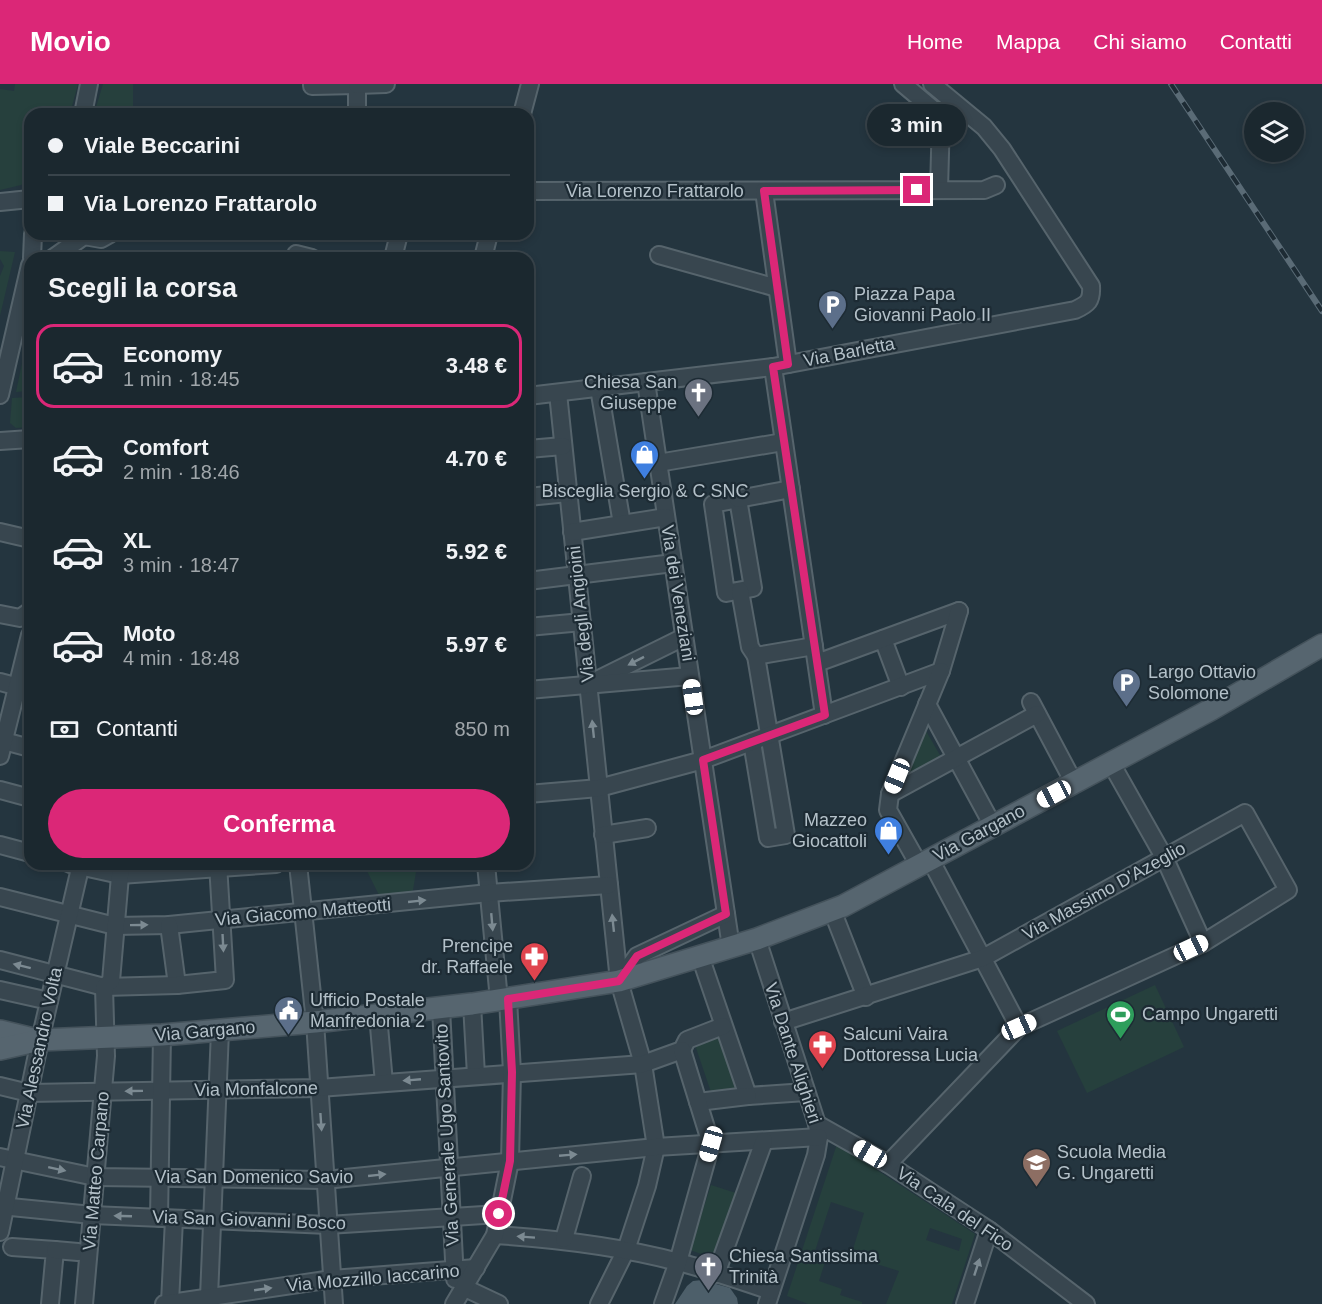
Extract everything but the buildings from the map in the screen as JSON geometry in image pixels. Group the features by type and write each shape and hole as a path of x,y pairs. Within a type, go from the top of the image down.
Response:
{"main road":[{"name":"Via Gargano","path":"40,1040 220,1031 503,1000 619,981 757,939 832,910 925,862 1212,709 1322,645"},
{"path":"0,1031 40,1040"},
{"path":"0,1049 40,1040"}],"street":[{"path":"84,108 89,84"},
{"path":"312,84 312,86 386,84"},
{"path":"524,108 530,84"},
{"path":"903,84 941,116 939,190"},
{"name":"Via Barletta","path":"534,395 781,365 1075,310 1087,305 1092,297 1091,286 1002,149 984,127 932,84"},
{"path":"357,85 357,108"},
{"name":"Via Lorenzo Frattarolo","path":"534,191 984,190 996,185"},
{"path":"764,191 777,288 783,442 825,715"},
{"path":"0,202 24,200"},
{"path":"32,252 41,240"},
{"path":"61,252 78,240"},
{"path":"659,255 777,288"},
{"path":"0,395 24,288"},
{"name":"Via dei Veneziani","path":"646,382 730,947"},
{"path":"599,388 622,524"},
{"name":"Via degli Angioini","path":"558,393 619,981 643,1064 656,1147"},
{"path":"0,441 24,439"},
{"path":"658,464 783,442"},
{"path":"534,448 563,446"},
{"path":"738,499 753,588 726,593 713,504 738,499 791,489"},
{"path":"534,496 568,493"},
{"path":"572,532 666,517"},
{"path":"0,532 24,538"},
{"path":"534,580 673,563"},
{"path":"740,591 750,647 756,656 786,835 768,838 753,741"},
{"path":"817,663 959,611 941,671 890,794 888,810 925,862 983,958 1019,1027"},
{"path":"0,614 24,615"},
{"path":"534,626 582,622"},
{"path":"588,685 684,637"},
{"path":"883,639 901,687"},
{"path":"756,656 814,645"},
{"path":"534,793 599,788 703,760 941,671"},
{"path":"534,690 690,676"},
{"path":"0,682 24,688 1,746 24,748"},
{"path":"927,704 993,825"},
{"path":"890,794 956,758 1034,708 1074,783"},
{"path":"888,1164 1019,1027 1203,943 1164,857 1111,763"},
{"path":"0,790 24,796"},
{"name":"Via Massimo D'Azeglio","path":"783,1022 866,998 983,958 1245,813 1288,890 1203,943"},
{"path":"603,835 647,828"},
{"path":"0,845 24,851"},
{"name":"Via Alessandro Volta","path":"0,1232 7,1159 29,1093 69,915 76,870"},
{"name":"Via Matteo Carpano","path":"84,1304 106,1056 104,987 111,981 120,870"},
{"path":"0,960 104,987 177,985 225,980 218,870"},
{"path":"299,870 315,1022 334,1304"},
{"path":"487,870 512,1072 510,1161 495,1235 458,1297 499,1304"},
{"name":"Via Giacomo Matteotti","path":"0,897 116,926 170,925 489,893 609,885"},
{"path":"832,910 866,998"},
{"path":"619,981 637,956 726,914"},
{"path":"170,925 177,985"},
{"name":"Via Dante Alighieri","path":"757,939 818,1131 816,1155 769,1298"},
{"path":"700,956 748,1096"},
{"path":"0,990 49,1001"},
{"path":"472,1004 476,1075"},
{"name":"Via Generale Ugo Santovito","path":"441,1008 454,1270 458,1297"},
{"path":"378,1015 384,1083"},
{"name":"Via Monfalcone","path":"0,1086 29,1093 319,1088 643,1064 682,1050 687,1040 723,1026"},
{"path":"209,1297 220,1031"},
{"path":"162,1035 160,1178 166,1218 167,1304"},
{"path":"663,1304 678,1262 711,1144 682,1050"},
{"path":"698,1102 806,1092"},
{"name":"Via Cala del Fico","path":"818,1131 888,1164 989,1230 1086,1304"},
{"name":"Via San Domenico Savio","path":"7,1159 95,1177 325,1180 656,1147 764,1141 818,1131"},
{"path":"716,1274 764,1141"},
{"path":"599,1304 626,1250 647,1186 656,1147"},
{"path":"564,1239 582,1176"},
{"name":"Via San Giovanni Bosco","path":"3,1206 92,1215 328,1225 499,1214"},
{"path":"965,1304 989,1230"},
{"path":"495,1235 564,1239 626,1250 678,1262 716,1274 769,1298"},
{"path":"12,1247 78,1252"},
{"path":"50,1304 56,1250"},
{"name":"Via Mozzillo Iaccarino","path":"167,1304 332,1279 476,1268"}],"green space":[{"path":"15,84 78,84 72,108 24,108 24,183 0,190 0,89 14,91"},
{"path":"103,84 133,84 133,108 96,108"},
{"path":"0,251 15,252 0,316 0,276 4,266 0,259"},
{"path":"24,354 24,391 16,392"},
{"path":"24,397 24,427 16,428 10,423 12,398"},
{"path":"926,731 941,757 904,778"},
{"path":"416,870 412,896 381,899 367,871"},
{"name":"Campo Ungaretti","path":"1155,985 1184,1047 1087,1093 1057,1031"},
{"path":"720,1033 739,1090 711,1092 694,1042"},
{"path":"837,1144 975,1234 952,1304 886,1304 899,1271 851,1256 864,1213 831,1202 814,1254 826,1259 819,1281 842,1289 840,1295 862,1302 862,1304 808,1304 787,1296","holes":["930,1228 962,1239 959,1251 926,1240"]},
{"path":"711,1185 736,1193 715,1259 690,1250"}],"railway":[{"path":"1171,84 1322,311"}],"place":[{"name":"Piazza Papa Giovanni Paolo II","path":"833,330"},
{"name":"Chiesa San Giuseppe","path":"698,418"},
{"name":"Bisceglia Sergio & C SNC","path":"645,480"},
{"name":"Largo Ottavio Solomone","path":"1127,708"},
{"name":"Mazzeo Giocattoli","path":"888,856"},
{"name":"Prencipe dr. Raffaele","path":"534,982"},
{"name":"Ufficio Postale Manfredonia 2","path":"289,1036"},
{"name":"Campo Ungaretti","path":"1121,1040"},
{"name":"Salcuni Vaira Dottoressa Lucia","path":"822,1070"},
{"name":"Scuola Media G. Ungaretti","path":"1036,1188"},
{"name":"Chiesa Santissima Trinità","path":"708,1292"}],"route":[{"path":"499,1214 510,1161 512,1072 508,999 619,981 637,956 726,914 703,760 825,715 773,367 788,364 764,191 917,190"}]}
